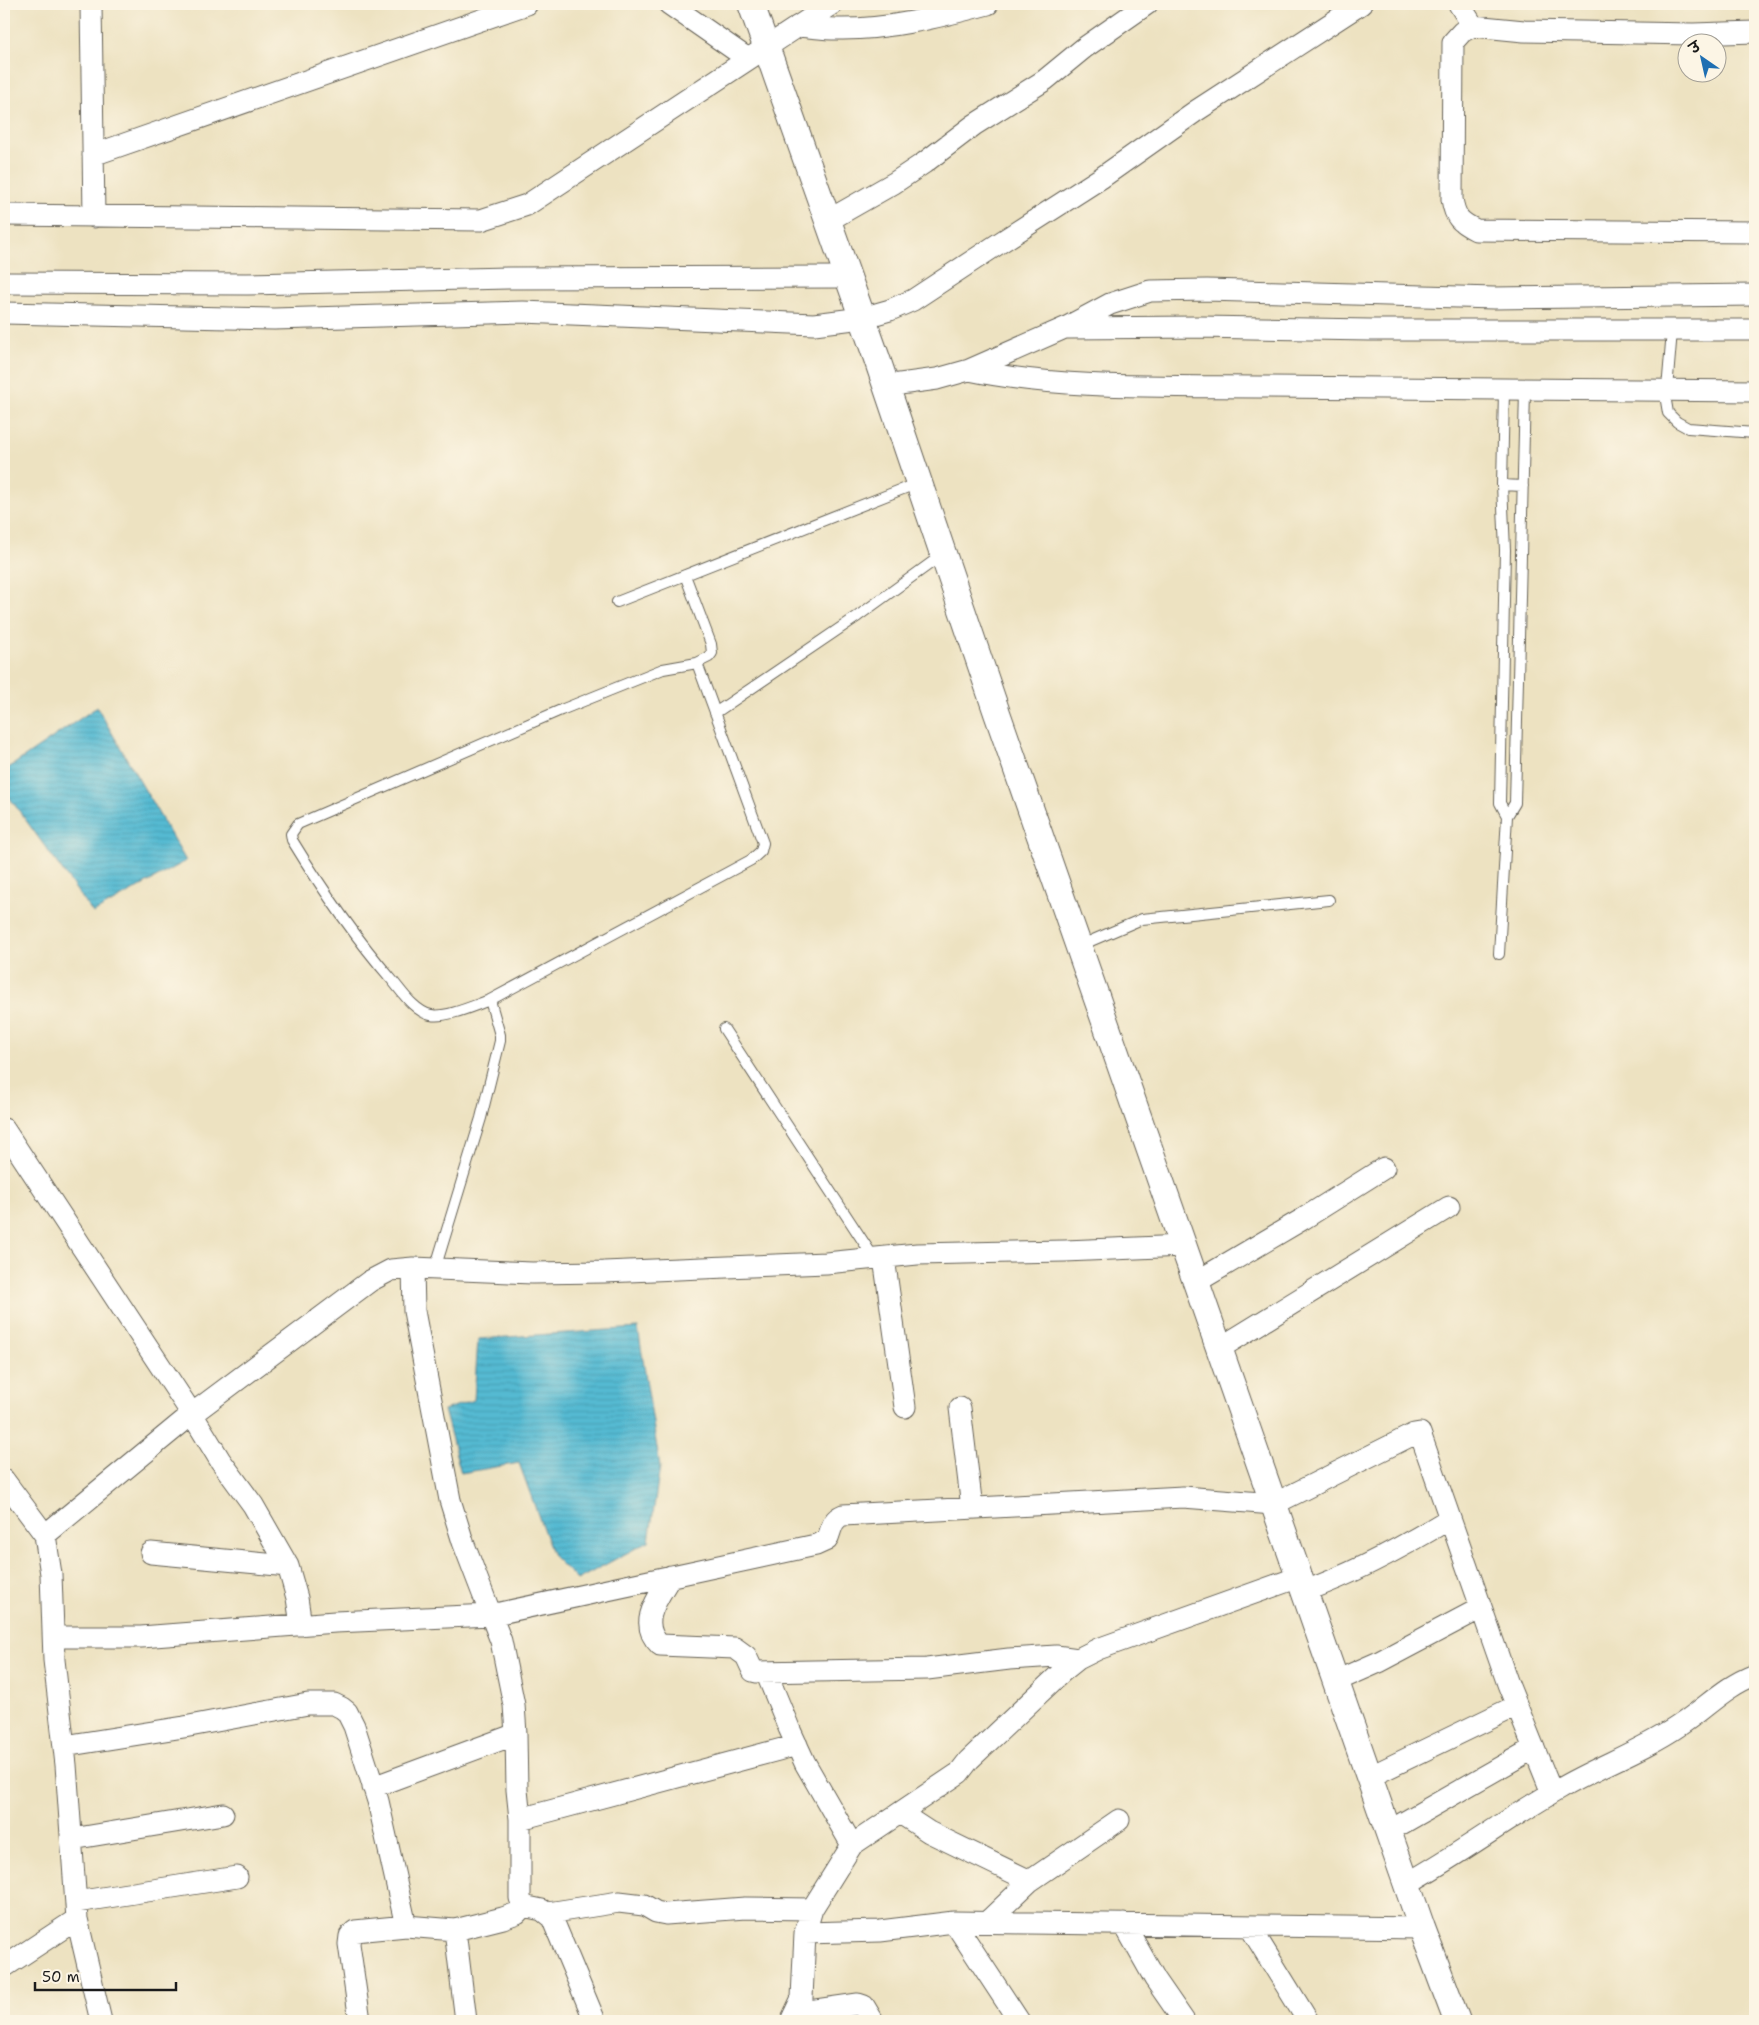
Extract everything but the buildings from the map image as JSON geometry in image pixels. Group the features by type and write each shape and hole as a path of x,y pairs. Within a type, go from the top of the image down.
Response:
{"street":[{"path":"91,4 94,217"},
{"path":"93,155 527,4"},
{"path":"669,4 757,52"},
{"path":"751,4 757,52 829,220 1078,946 1408,1883 1422,1928 1457,2021"},
{"path":"4,216 481,220 527,205 832,4"},
{"path":"798,26 836,29 895,25 988,4"},
{"path":"829,220 916,168 974,126 1044,80 1084,48 1147,4"},
{"path":"4,313 274,319 523,312 814,324 862,318 890,310 913,300 1101,178 1196,111 1361,4"},
{"path":"1459,4 1473,26"},
{"path":"1755,32 1693,34 1524,31 1473,26 1462,32 1453,42 1452,199 1454,211 1462,223 1476,230 1755,232"},
{"path":"4,283 247,284 508,278 848,277"},
{"path":"885,386 937,379 969,370 1067,328 1110,304 1150,291 1216,290 1494,298 1755,295"},
{"path":"1067,328 1200,326 1370,330 1498,328 1672,331 1755,330"},
{"path":"969,370 997,376 1048,381 1139,385 1504,391 1755,391"},
{"path":"4,1129 192,1414 220,1460 253,1505 288,1566 297,1598 301,1625"},
{"path":"1196,1282 1303,1219 1384,1168"},
{"path":"1220,1348 1449,1207"},
{"path":"44,1535 192,1414 370,1281 392,1270 413,1268 532,1273 604,1272 826,1263 917,1254 1184,1246"},
{"path":"879,1258 905,1407"},
{"path":"413,1268 414,1311 450,1500 463,1542 501,1641 511,1685 516,1734 516,1790 520,1819 520,1898 523,1906"},
{"path":"960,1408 972,1508"},
{"path":"54,1638 141,1637 301,1625 491,1615 816,1545 828,1540 832,1524 836,1518 843,1515 1183,1497 1274,1504 1414,1434 1420,1433 1516,1706 1552,1793"},
{"path":"4,1480 44,1535 51,1574 54,1660 64,1746 77,1910 101,2021"},
{"path":"793,2017 802,1998 805,1933 812,1909 852,1845 959,1773 986,1744 1078,1659 1098,1648 1302,1584 1330,1582 1410,1543 1449,1519"},
{"path":"151,1553 288,1566"},
{"path":"671,1576 653,1606 649,1617 649,1628 654,1639 660,1645 735,1648 746,1656 753,1671 927,1669 1009,1659 1056,1656 1078,1659"},
{"path":"1336,1681 1379,1662 1481,1608"},
{"path":"766,1672 805,1763 852,1845"},
{"path":"1408,1883 1446,1862 1552,1793 1680,1726 1720,1694 1739,1682 1755,1676"},
{"path":"64,1746 184,1727 308,1704 334,1704 347,1712 354,1726 378,1801 406,1926"},
{"path":"1370,1777 1516,1706"},
{"path":"373,1787 516,1734"},
{"path":"520,1819 797,1745"},
{"path":"1389,1831 1534,1748"},
{"path":"900,1813 929,1832 1030,1882"},
{"path":"72,1839 222,1814"},
{"path":"987,1922 1030,1882 1119,1820"},
{"path":"4,1967 77,1910 237,1878"},
{"path":"548,1913 619,1902 644,1905 656,1912 666,1914 744,1908 812,1909"},
{"path":"523,1906 548,1913 557,1926 595,2021"},
{"path":"360,2021 349,1944 350,1936 355,1931 406,1926 454,1930 517,1913 523,1906"},
{"path":"805,1933 880,1931 954,1922 1422,1928"},
{"path":"954,1922 1019,2021"},
{"path":"1124,1924 1155,1979 1184,2021"},
{"path":"1250,1927 1308,2021"},
{"path":"454,1930 466,2021"},
{"path":"793,2017 858,2004 864,2006 873,2021"}],"lane":[{"path":"1672,331 1666,391 1668,413 1677,422 1688,428 1755,433"},
{"path":"1499,954 1506,816 1500,803 1505,550 1502,484 1504,391"},
{"path":"1506,816 1514,803 1526,391"},
{"path":"617,602 918,483"},
{"path":"1502,484 1523,486"},
{"path":"715,713 858,616 942,554"},
{"path":"685,575 711,644 712,653 709,658 697,663 663,669 561,710 298,824 293,828 292,840 362,945 409,1000 422,1012 432,1016 450,1014 490,1000 726,874 751,860 761,851 763,843 697,663"},
{"path":"1078,946 1142,919 1329,900"},
{"path":"435,1269 481,1118 500,1041 490,1000"},
{"path":"724,1028 879,1258"}],"water":[{"path":"97,707 186,861 93,913 4,790 4,771"},
{"path":"638,1328 660,1467 649,1541 577,1580 553,1556 519,1463 461,1473 444,1410 474,1400 478,1339"}]}
